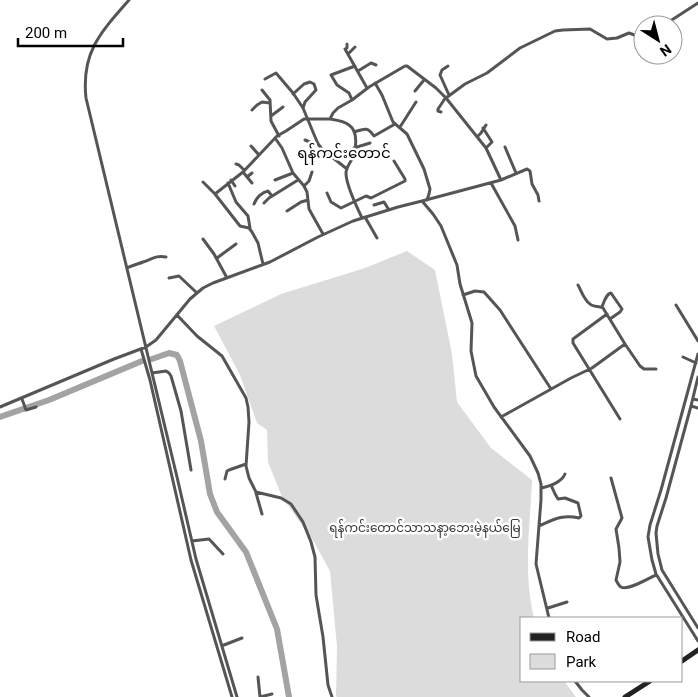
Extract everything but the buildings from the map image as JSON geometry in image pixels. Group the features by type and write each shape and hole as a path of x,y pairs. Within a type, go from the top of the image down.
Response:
{"street":[{"path":"129,0 96,40 88,60 84,80 88,106 127,268 151,384 186,526 237,697"},
{"path":"679,15 698,3"},
{"path":"441,112 438,109 447,97 465,84 487,73 520,48 555,31 588,29 607,39 617,38 629,33 633,34"},
{"path":"347,44 345,49 367,88"},
{"path":"348,54 355,47"},
{"path":"358,71 371,63 376,65"},
{"path":"352,100 349,93 337,85 331,75 355,66"},
{"path":"330,119 334,111 367,88 407,66 447,97 486,148 501,180"},
{"path":"447,97 440,74 448,66"},
{"path":"265,80 276,73 303,108 318,143 323,150 347,169"},
{"path":"414,91 424,80"},
{"path":"294,94 307,83 314,84 316,90 305,102 303,108"},
{"path":"376,83 392,120 407,134 426,174 430,191 427,200"},
{"path":"262,90 269,99 272,123 279,136"},
{"path":"252,110 262,102 270,104"},
{"path":"400,127 416,102"},
{"path":"271,117 284,107"},
{"path":"215,194 243,171 275,138 300,121 330,119 346,123 350,125 355,136 352,158 346,174 347,178 354,202 377,238"},
{"path":"354,132 367,129 374,136 395,124"},
{"path":"478,138 484,126 492,142 486,148"},
{"path":"478,138 488,134"},
{"path":"275,138 284,151 293,173 304,186 308,194 309,209 323,234"},
{"path":"305,140 310,143 318,143"},
{"path":"354,148 370,143"},
{"path":"251,146 259,156 265,158"},
{"path":"505,147 516,173"},
{"path":"327,193 331,202 339,207 343,207 366,196 371,198 405,180 394,161"},
{"path":"236,164 239,165 252,183"},
{"path":"0,407 144,348 156,340 190,299 208,286 264,264 323,234 364,218 422,201 473,189 501,180 527,168 530,171 532,184 539,201"},
{"path":"304,186 309,181 312,172"},
{"path":"247,177 252,173"},
{"path":"275,180 293,173"},
{"path":"264,203 298,180"},
{"path":"230,181 235,186"},
{"path":"230,181 236,202 248,216 250,229 258,243 264,264"},
{"path":"203,182 240,226 250,229"},
{"path":"491,183 515,226 518,240"},
{"path":"254,204 260,195 266,191 272,196"},
{"path":"287,211 308,200"},
{"path":"422,201 437,219 457,265 472,328 470,341 474,368 483,389 530,456 538,473 541,488 541,514 536,564 549,617"},
{"path":"374,205 384,202 389,210"},
{"path":"203,239 217,258 227,278"},
{"path":"217,258 236,244"},
{"path":"127,268 155,256 166,257"},
{"path":"169,278 179,276 197,293"},
{"path":"578,285 589,304 602,307 640,366 644,369 656,369"},
{"path":"463,295 484,292 491,299 551,389"},
{"path":"602,307 606,297 611,293 622,309 610,319"},
{"path":"676,305 698,341"},
{"path":"607,314 572,341 620,419"},
{"path":"177,315 222,356 246,398 249,422 246,464 262,514"},
{"path":"501,417 589,369 625,344"},
{"path":"144,348 152,372 186,526 191,560 232,697"},
{"path":"683,617 656,574 648,533 698,354"},
{"path":"683,357 696,363"},
{"path":"152,372 166,371 171,376 181,411 191,470"},
{"path":"698,376 656,533 662,570 698,628"},
{"path":"22,399 26,409 36,407"},
{"path":"693,399 698,400"},
{"path":"691,405 698,408"},
{"path":"225,479 229,470 246,464"},
{"path":"541,488 551,486 562,480 565,474"},
{"path":"610,478 622,518 616,529 620,562 616,580 624,588 633,586 656,574"},
{"path":"539,526 560,517 579,518 581,516 578,503 566,498 558,499 551,486"},
{"path":"256,492 281,498 291,504 307,532 315,557 316,595 328,685 332,697"},
{"path":"192,541 209,538 223,554"},
{"path":"548,608 567,602"},
{"path":"683,617 698,641"},
{"path":"221,644 224,646 242,638"},
{"path":"683,660 698,650"},
{"path":"258,677 260,697 272,694"},
{"path":"577,682 589,697"},
{"path":"625,697 648,682"}],"green space":[{"name":"ရန်ကင်းတောင်သာသနာ့ဘေးမဲ့နယ်မြေ","path":"407,251 435,270 452,354 457,402 491,448 532,480 528,567 534,617 520,617 520,682 565,682 576,697 336,696 337,647 330,571 314,542 282,497 268,462 267,430 257,423 240,375 214,326 281,294 365,268"}],"waterway":[{"path":"152,359 169,353 177,355 180,361 201,441 210,494 217,512 246,552 277,629 289,697"},
{"path":"0,417 49,400 142,361"}],"district":[{"name":"ရန်ကင်းတောင်","path":"344,153"}]}
